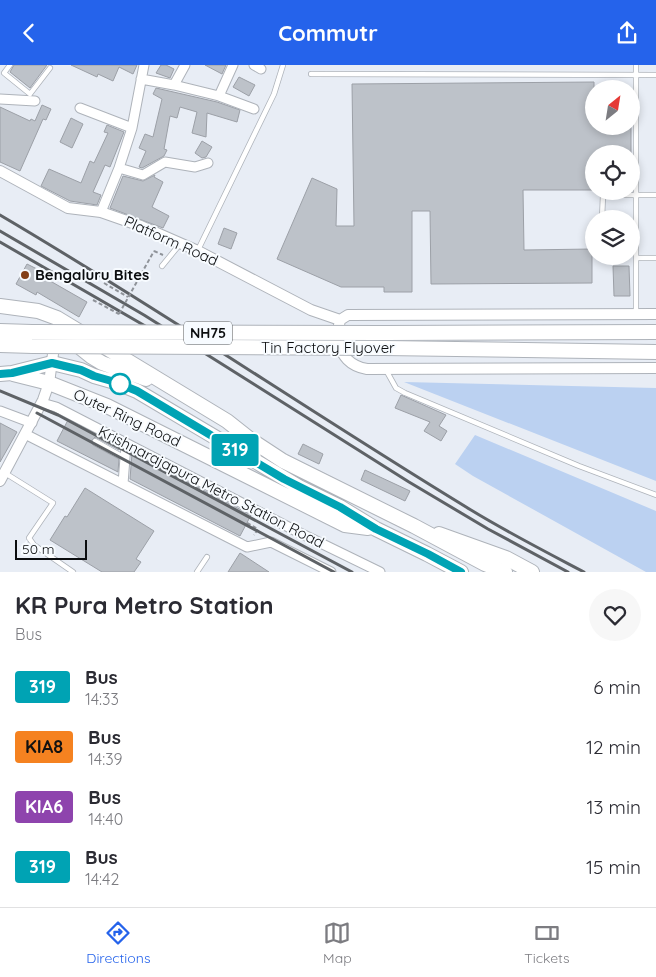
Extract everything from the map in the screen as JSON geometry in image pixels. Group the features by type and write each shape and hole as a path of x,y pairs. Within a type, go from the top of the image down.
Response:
{"main road":[{"path":"0,306 38,311 57,318 67,337 97,360 145,378 177,399 195,402 227,421 251,440 283,461 414,526 485,564 505,572"},
{"name":"Tin Factory Flyover","path":"0,331 656,332"},
{"name":"Tin Factory Flyover","path":"0,345 656,352"},
{"name":"Outer Ring Road","path":"6,373 52,363 81,370 137,391 268,470 340,507 376,529 462,572"},
{"name":"Outer Ring Road","path":"6,373 49,383 107,406 345,525 376,529"},
{"path":"414,526 506,559 532,572"}],"street":[{"path":"101,212 119,168 132,128 144,65"},
{"path":"174,85 185,65"},
{"path":"220,96 233,65"},
{"path":"141,79 220,96 254,109"},
{"path":"0,99 35,101"},
{"path":"80,108 132,128"},
{"path":"119,168 143,175 166,162 195,167 208,163"},
{"name":"Platform Road","path":"0,171 68,208 101,212 141,226 198,251 312,310 340,319"},
{"path":"656,314 348,315 340,319 336,341 345,359 352,365 361,368 386,370 656,368"},
{"path":"2,477 42,403 49,383 57,318"},
{"name":"Krishnarajapura Metro Station Road","path":"42,403 56,407 380,572"},
{"path":"0,411 32,423"},
{"path":"25,434 248,547 271,541 331,572"},
{"path":"122,484 126,444"}],"lane":[{"path":"10,65 4,73 30,94 50,68"},
{"path":"198,251 274,94 283,65"},
{"path":"636,65 636,145"},
{"path":"311,74 656,75"},
{"path":"640,194 656,195"},
{"path":"162,266 180,243"},
{"path":"640,258 656,258"},
{"path":"636,265 636,314"},
{"path":"386,370 396,388 405,393 578,465 656,495"},
{"path":"95,441 125,458"},
{"path":"2,477 53,503 29,539 34,545 72,572"},
{"path":"197,572 206,557"}],"path":[{"path":"93,300 119,314 154,251 168,257"},
{"path":"104,283 128,297"},
{"path":"247,523 258,529 251,541"}],"shaded area":[{"path":"404,382 656,388 656,481"},
{"path":"475,435 656,511 656,572 646,572 473,476 455,464"}],"building":[{"path":"14,65 47,65 30,88 10,72"},
{"path":"71,65 137,65 133,74 119,67 113,81 98,74 97,77"},
{"path":"161,65 174,69 170,78 156,73"},
{"path":"205,65 226,65 222,74"},
{"path":"239,77 255,85 249,96 233,87"},
{"path":"585,82 585,135 631,135 631,145 585,145 585,190 523,190 524,250 585,249 585,265 592,265 592,283 431,284 430,211 412,211 412,292 384,292 384,287 341,287 277,259 312,178 337,189 336,226 354,226 352,84"},
{"path":"156,88 217,102 240,110 237,122 207,113 206,137 192,133 197,112 180,107 177,118 170,116 164,149 167,150 164,156 142,168 139,167 146,151 139,148 145,134 153,137 162,99 153,94"},
{"path":"42,105 51,109 46,120 43,119 20,171 0,162 0,107 30,121 31,119 35,121"},
{"path":"71,118 83,124 72,148 60,142"},
{"path":"107,125 124,132 110,167 105,165 93,192 101,195 97,205 70,201 41,186 49,169 81,183 90,161 94,163 108,133 104,132"},
{"path":"202,141 212,147 206,157 202,158 195,153"},
{"path":"155,175 154,177 163,182 152,207 169,216 163,228 110,208 123,176 143,181"},
{"path":"224,228 237,233 231,249 218,244"},
{"path":"27,264 47,274 45,278 87,302 79,317 37,292 36,295 16,284"},
{"path":"613,266 629,266 630,296 614,296"},
{"path":"401,395 446,415 439,426 447,431 441,441 424,431 430,422 395,408"},
{"path":"68,420 120,447 119,450 95,437 91,441 93,445 119,459 118,472 57,441"},
{"path":"0,423 17,432 0,462"},
{"path":"303,444 323,454 319,464 298,454"},
{"path":"132,453 251,515 240,536 130,479"},
{"path":"365,470 410,491 405,501 361,480"},
{"path":"85,488 154,531 136,559 141,562 134,572 102,572 50,540"},
{"path":"240,553 269,572 228,572"}],"railway":[{"path":"0,215 119,287 471,510 584,572"},
{"path":"0,231 144,315 409,482 488,529 568,572"},
{"path":"0,242 185,349"},
{"path":"0,391 58,415 352,572"},
{"path":"37,413 334,572"}],"bus line":[{"name":"319","path":"0,374 12,373 52,363 81,370 137,391 284,479 461,572"}],"place":[{"name":"Bengaluru Bites","path":"25,275"}]}
